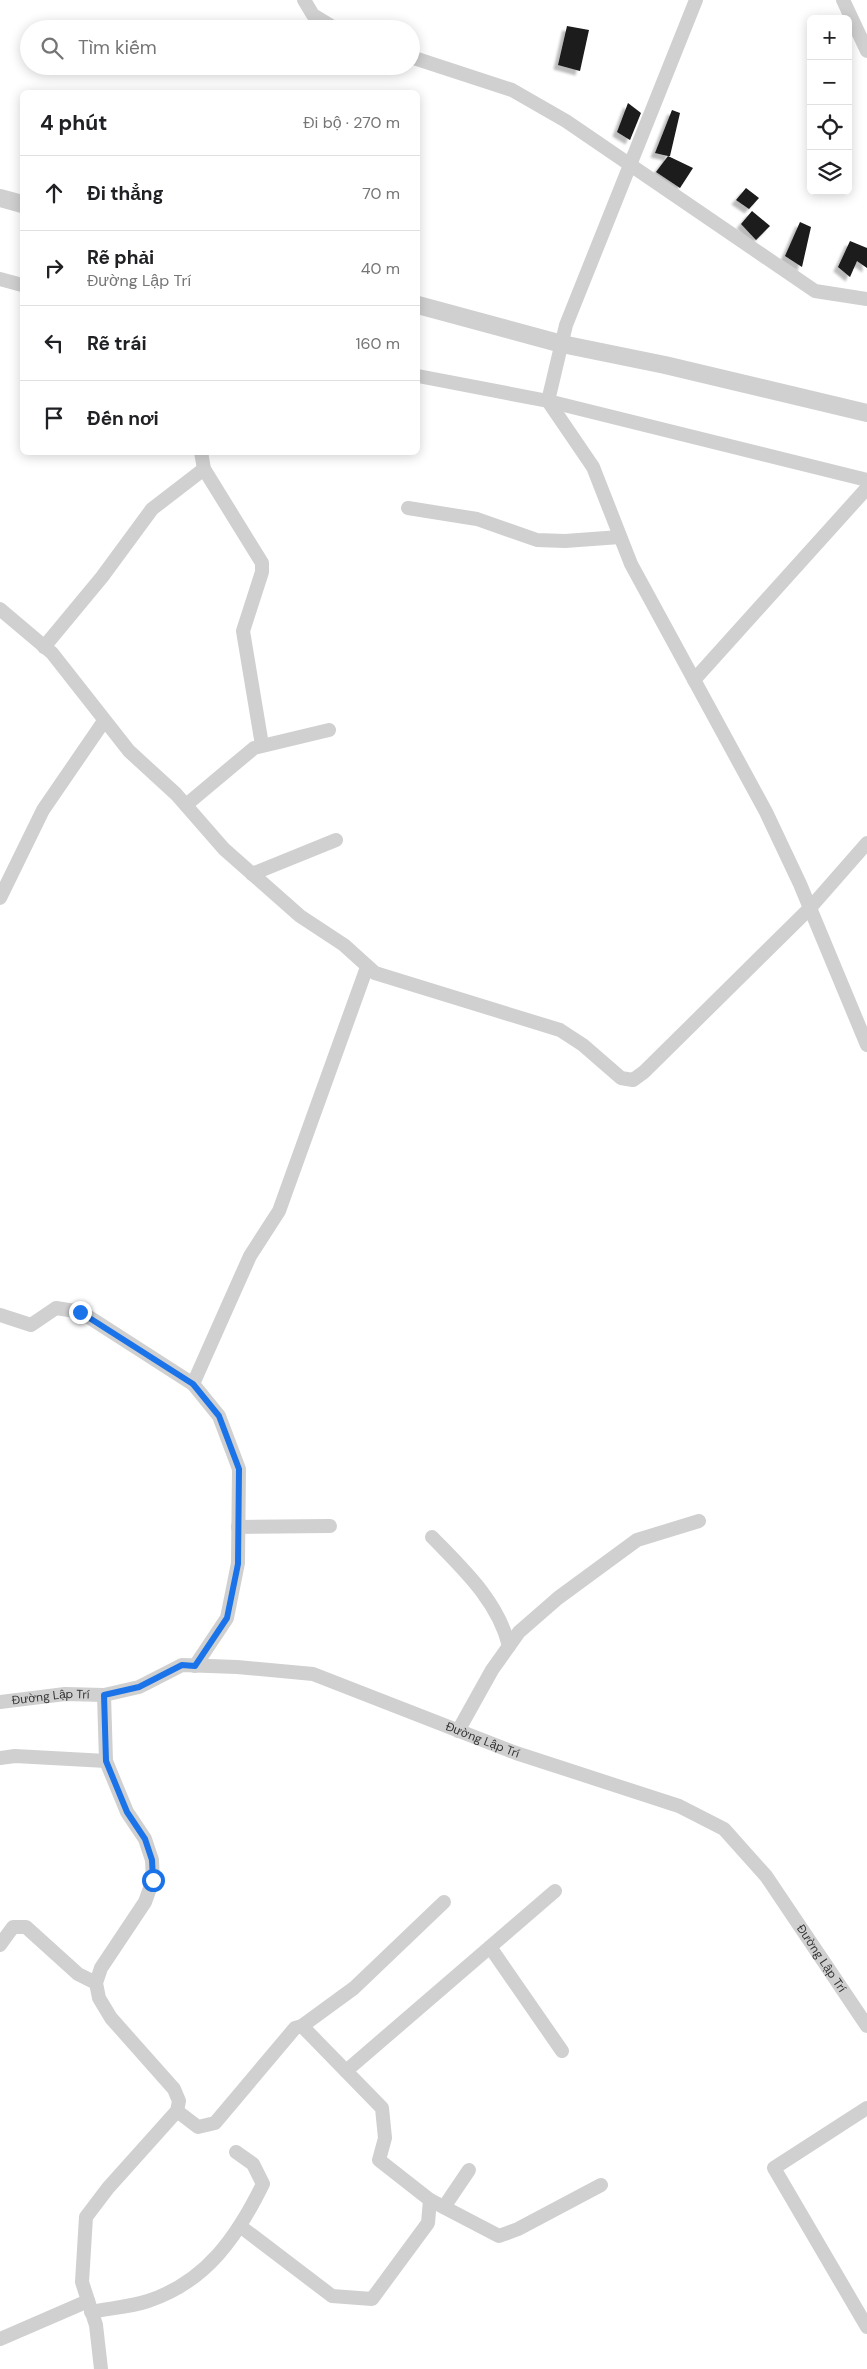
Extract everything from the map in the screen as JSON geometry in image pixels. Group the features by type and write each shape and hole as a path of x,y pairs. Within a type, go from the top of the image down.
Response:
{"street":[{"path":"304,0 313,15 321,20"},
{"path":"696,0 566,325 548,401 593,467 631,564 766,812 810,908 867,1045"},
{"path":"843,0 867,51"},
{"path":"420,60 512,90 566,122 815,290 867,299"},
{"path":"0,198 20,203"},
{"path":"0,279 20,284"},
{"path":"420,306 562,344 665,365 867,413"},
{"path":"420,376 548,401 867,480"},
{"path":"201,455 204,469 262,563 262,572 243,631 262,745"},
{"path":"44,647 102,578 152,509 204,469"},
{"path":"694,680 867,488"},
{"path":"408,508 478,519 536,540 565,541 620,537"},
{"path":"0,609 52,653 129,751 186,805 224,849 300,916 344,944 367,967 375,973 560,1030 583,1045 621,1078 633,1080 644,1072 810,908 867,843"},
{"path":"0,898 43,810 104,721"},
{"path":"186,805 246,753 262,745 329,730"},
{"path":"252,874 336,840"},
{"path":"193,1384 250,1256 279,1211 367,967"},
{"path":"0,1315 31,1325 56,1308 80,1312 193,1384 219,1416 239,1469 238,1564 227,1618 195,1666"},
{"path":"458,1731 492,1670 519,1632 558,1598 637,1540 699,1521"},
{"path":"238,1527 330,1526"},
{"path":"432,1537 472,1578 489,1602 501,1622 509,1646"},
{"name":"Đường Lập Trí","path":"0,1702 65,1694 104,1695 139,1687 182,1665 237,1667 312,1674 516,1753 679,1806 724,1830 766,1876 867,2026"},
{"path":"101,2369 96,2325 82,2282 86,2217 108,2188 177,2111 179,2101 174,2089 111,2018 99,1998 96,1983 101,1968 144,1902 153,1880 152,1860 145,1839 127,1812 106,1761 104,1695"},
{"path":"0,1758 15,1756 106,1761"},
{"path":"346,2071 555,1891"},
{"path":"177,2111 198,2127 214,2123 295,2028 302,2026 354,1988 444,1902"},
{"path":"0,1945 13,1927 26,1927 78,1974 96,1983"},
{"path":"490,1947 562,2051"},
{"path":"302,2026 382,2108 385,2138 379,2160 430,2200 499,2236 518,2229 601,2185"},
{"path":"867,2108 774,2168 867,2326"},
{"path":"0,2339 89,2306 147,2301 188,2284 226,2246 240,2226 263,2184 254,2164 236,2152"},
{"path":"444,2207 469,2170"},
{"path":"240,2226 332,2296 372,2299 428,2223 430,2200"}],"building":[{"path":"567,26 589,30 580,71 558,65"},
{"path":"628,103 641,113 630,140 617,132"},
{"path":"672,110 680,113 670,156 655,153"},
{"path":"668,156 693,168 680,188 656,172"},
{"path":"746,188 759,198 749,209 736,200"},
{"path":"752,211 770,226 756,240 741,224"},
{"path":"800,222 811,227 802,267 785,256"},
{"path":"850,241 867,248 867,268 857,261 850,277 838,267"}],"route":[{"path":"80,1312 193,1384 219,1416 239,1469 238,1564 227,1618 195,1666 182,1665 139,1687 104,1695 106,1761 127,1812 145,1839 152,1860 153,1880"}]}
